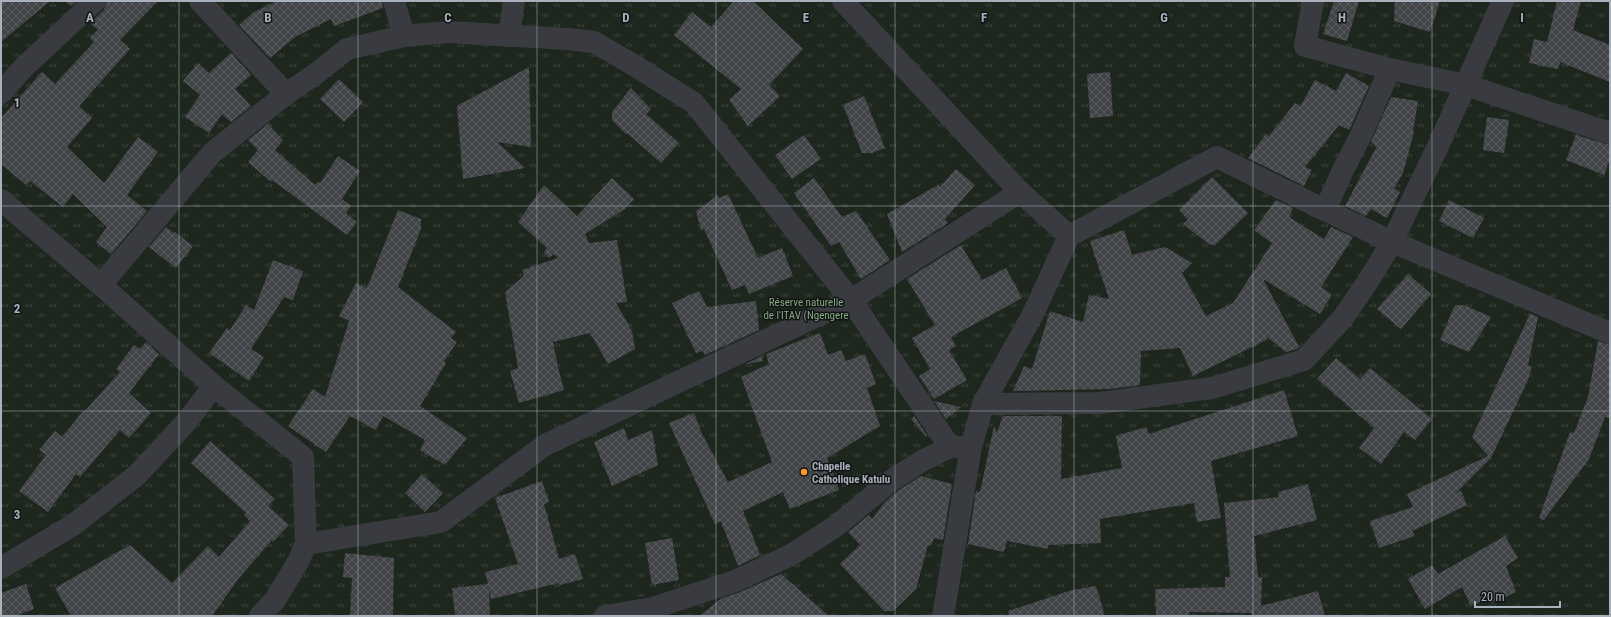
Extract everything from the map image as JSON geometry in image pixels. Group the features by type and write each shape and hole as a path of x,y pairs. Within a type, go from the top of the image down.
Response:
{"street":[{"path":"1,92 23,68 95,1"},
{"path":"200,1 286,94"},
{"path":"394,1 404,36"},
{"path":"509,36 514,1"},
{"path":"843,1 1020,192 1069,236"},
{"path":"1313,1 1305,46 1390,69 1466,85 1610,133"},
{"path":"983,404 1100,402 1212,388 1304,360 1342,319 1367,283 1392,242 1466,85 1502,1"},
{"path":"101,284 212,152 286,94 317,73 347,49 404,36 448,32 568,39 594,42 694,103 852,300 960,447"},
{"path":"1325,210 1361,135 1390,69"},
{"path":"943,616 960,447 1033,314 1069,236 1217,157 1392,242 1610,333"},
{"path":"306,544 441,522 545,445 852,300 1020,192"},
{"path":"1,200 101,284 214,386 303,458 306,544 298,562 275,600 260,616"},
{"path":"1,568 73,525 137,475 187,421 214,386"},
{"path":"605,616 653,608 735,581 791,555 836,526 881,491 892,480 922,461 960,447"}],"green space":[{"name":"Réserve naturelle de l'ITAV (Ngengere","path":"1,1 1610,1 1610,616 1,616"}],"building":[{"path":"1,1 50,1 1,42"},
{"path":"65,1 77,1 71,6"},
{"path":"107,1 158,1 120,40 130,49 79,106 92,118 67,147 104,183 138,137 158,152 127,195 147,211 111,254 96,242 107,227 73,194 63,207 30,181 26,185 1,164 1,118 42,72 55,84 94,42 90,38 98,30 90,23 104,10"},
{"path":"277,1 382,1 383,8 334,26 331,19 295,37 270,58 239,25 254,12"},
{"path":"734,1 753,1 803,49 769,85 780,96 748,126 729,100 741,89 674,35 692,12 711,27"},
{"path":"1334,1 1359,1 1347,41 1323,34"},
{"path":"1395,1 1440,1 1430,32 1394,21"},
{"path":"1557,1 1581,1 1573,30 1610,45 1610,82 1560,62 1558,69 1529,63 1534,39 1547,42"},
{"path":"231,53 251,75 235,89 251,106 231,122 222,114 209,133 185,117 200,95 183,81 198,63 209,73"},
{"path":"529,67 531,147 497,142 525,168 463,179 457,106"},
{"path":"1110,72 1113,116 1090,118 1087,74"},
{"path":"1346,73 1369,86 1349,130 1339,125 1305,167 1312,170 1304,186 1248,158 1266,134 1269,136 1295,103 1300,107 1315,80 1336,91"},
{"path":"339,79 363,102 344,122 320,99"},
{"path":"631,88 651,109 646,114 679,143 661,163 627,133 626,134 612,120 612,112"},
{"path":"864,96 885,148 872,153 862,153 843,105"},
{"path":"1391,97 1418,101 1414,132 1403,173 1394,188 1400,192 1387,218 1371,209 1366,216 1345,206 1377,146 1371,142"},
{"path":"1487,117 1509,120 1504,153 1483,150"},
{"path":"268,124 283,140 275,150 315,185 318,182 320,183 338,156 360,171 342,199 351,206 346,213 357,222 347,235 272,180 271,182 248,162 258,150 248,140"},
{"path":"804,135 821,159 792,179 775,155"},
{"path":"1576,135 1610,145 1610,159 1604,175 1566,160"},
{"path":"956,169 975,185 945,219 948,223 902,252 887,214 938,185 940,187"},
{"path":"1212,177 1248,213 1214,246 1212,244 1210,245 1183,224 1188,220 1179,210"},
{"path":"612,178 634,199 625,209 585,234 589,243 617,240 627,302 616,303 632,331 635,349 608,364 590,333 553,342 564,390 519,403 510,371 518,368 505,292 524,276 522,270 558,258 554,254 549,258 544,252 547,248 518,222 544,185 577,216"},
{"path":"814,178 842,217 856,211 890,260 861,279 839,242 831,246 794,193"},
{"path":"728,194 758,258 782,248 793,276 749,294 745,285 732,290 704,229 701,230 696,211 718,195 719,198"},
{"path":"1276,200 1293,208 1289,217 1324,239 1331,227 1353,237 1321,287 1332,295 1320,314 1263,279 1299,347 1297,349 1286,352 1266,336 1268,339 1193,376 1180,348 1141,351 1140,385 1109,389 1013,391 1024,366 1032,369 1050,311 1083,322 1089,295 1109,299 1090,241 1124,230 1132,255 1165,247 1192,263 1182,273 1206,316 1233,303 1272,243 1254,230"},
{"path":"1449,200 1484,218 1473,238 1439,221"},
{"path":"398,210 421,219 421,229 398,287 456,332 451,338 457,342 444,361 446,363 420,406 467,438 445,465 420,450 425,440 383,416 376,430 350,416 326,452 288,426 313,389 325,397 349,321 339,316 356,283 367,288"},
{"path":"166,227 193,246 176,268 149,247"},
{"path":"961,245 982,280 1006,268 1022,298 951,337 956,346 949,350 967,380 934,399 919,376 930,369 912,338 935,325 907,279"},
{"path":"273,260 303,271 293,300 284,297 251,349 264,357 249,381 209,353 227,328 230,330 246,305 254,310"},
{"path":"1408,274 1431,294 1401,329 1377,309"},
{"path":"699,291 707,307 756,301 759,330 705,355 703,351 696,353 672,303"},
{"path":"1455,305 1464,305 1491,317 1469,352 1440,340"},
{"path":"1530,314 1538,317 1528,365 1532,367 1528,380 1490,460 1456,493 1461,491 1467,505 1412,531 1415,536 1379,548 1370,521 1413,507 1407,494 1488,456 1472,437"},
{"path":"820,333 828,355 841,350 846,361 865,354 876,384 867,388 880,426 827,458 839,490 790,509 783,492 743,511 760,555 738,566 721,521 715,524 669,423 694,413 702,434 728,482 772,462 741,377 769,364 766,354"},
{"path":"1598,341 1610,345 1610,418 1605,417 1589,459 1544,520 1539,518 1570,432 1574,433 1588,397"},
{"path":"146,342 159,354 129,393 151,413 129,438 120,430 80,477 76,474 48,512 19,491 46,455 39,450 55,431 62,437 83,411 84,412 120,372 116,369 134,345 140,349"},
{"path":"762,356 763,361 746,364"},
{"path":"1336,358 1360,379 1370,368 1432,419 1415,440 1404,432 1381,464 1359,448 1374,428 1317,379"},
{"path":"1284,390 1298,436 1211,461 1221,518 1197,522 1194,503 1100,519 1101,543 1048,545 1048,549 1007,541 1004,552 968,544 976,491 980,492 994,426 997,432 1003,416 1062,416 1061,479 1122,468 1116,436 1146,427 1149,434"},
{"path":"934,401 961,407 946,419"},
{"path":"914,416 927,435 925,436 911,419"},
{"path":"624,428 628,440 652,430 658,465 612,486 594,442"},
{"path":"210,441 275,499 268,506 289,525 273,542 272,540 239,578 212,616 71,616 55,588 130,545 172,583 208,546 219,557 250,521 244,515 246,513 191,463"},
{"path":"422,474 443,493 425,512 405,493"},
{"path":"921,476 952,484 943,540 934,538 931,546 928,545 916,589 893,611 884,611 840,564 860,545 848,532 869,515 872,519 885,502 899,490"},
{"path":"542,481 549,502 544,504 559,559 575,554 583,579 491,599 489,588 490,616 455,616 452,588 488,584 485,572 518,564 495,498"},
{"path":"1308,484 1317,520 1254,536 1258,577 1262,577 1261,606 1318,591 1325,616 1252,616 1251,613 1189,612 1189,616 1156,616 1155,589 1225,587 1225,577 1230,577 1224,503 1279,497 1278,492"},
{"path":"1505,536 1518,558 1506,566 1516,592 1491,603 1489,598 1471,606 1462,587 1425,609 1408,579 1432,565 1438,574"},
{"path":"672,538 679,580 652,585 645,543"},
{"path":"345,553 394,558 393,616 350,616 352,578 343,577"},
{"path":"781,574 829,616 699,616 722,598 740,592"},
{"path":"26,584 34,609 15,616 1,616 1,593"},
{"path":"1096,586 1105,616 1009,616 1008,611 1072,590"}],"place":[{"name":"Chapelle Catholique Katulu","path":"804,472"}]}
